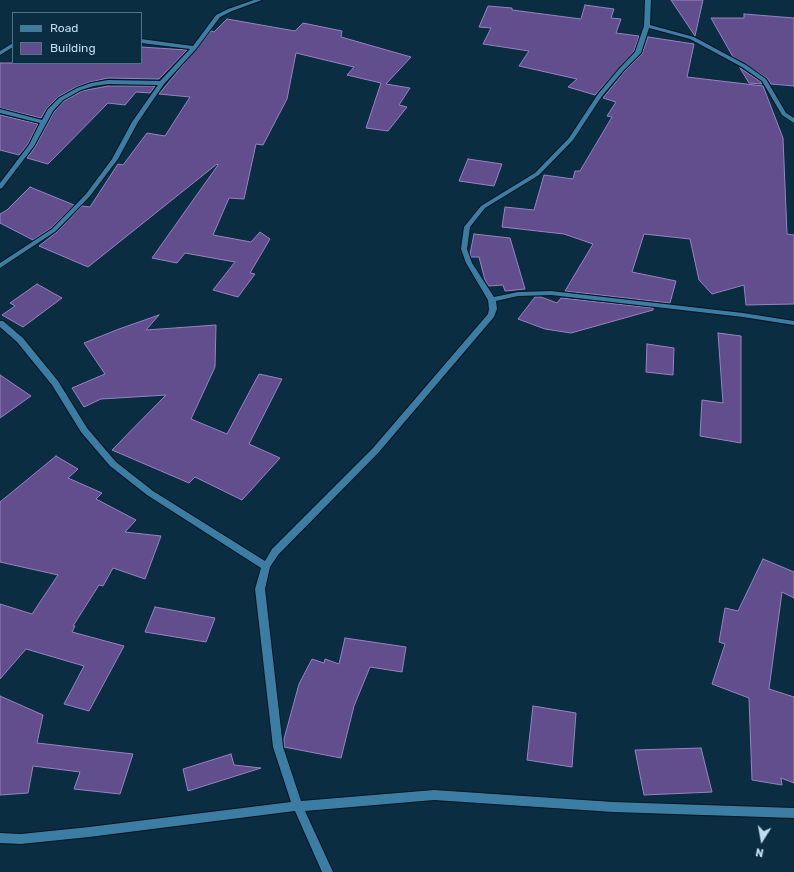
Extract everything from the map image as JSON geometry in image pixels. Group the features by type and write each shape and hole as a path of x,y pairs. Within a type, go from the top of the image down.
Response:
{"street":[{"path":"0,266 54,230 88,195 115,159 135,122 162,83 194,48 218,16 230,10 259,0"},
{"path":"328,872 298,806 278,747 260,589 266,566 275,552 376,450 490,315 493,309 492,300 470,263 464,249 468,227 483,207 537,174 571,139 600,95 621,70 638,54 647,26 648,0"},
{"path":"647,26 692,38 744,66 764,80 784,114 794,121"},
{"path":"142,41 194,48"},
{"path":"0,53 12,46"},
{"path":"0,187 32,145 42,122 50,110 61,99 93,84 108,82 162,83"},
{"path":"0,111 42,122"},
{"path":"492,300 518,294 550,293 782,320 794,323"},
{"path":"0,323 20,340 55,383 84,430 113,464 150,493 266,566"},
{"path":"0,838 21,839 298,806 434,795 613,807 794,813"}],"building":[{"path":"671,0 703,0 695,36"},
{"path":"585,5 614,9 611,18 621,19 616,33 639,36 634,51 595,95 568,87 577,79 519,66 529,51 483,44 491,28 479,27 488,6 512,8 512,10 581,19"},
{"path":"744,14 794,18 794,86 771,84 767,78 733,57 711,18 744,18"},
{"path":"227,19 295,31 303,23 342,31 341,37 411,57 386,84 410,88 399,105 407,107 388,131 366,128 381,83 347,75 354,67 296,53 287,99 263,145 256,144 244,199 229,198 213,235 251,242 260,232 270,239 250,273 255,274 238,297 213,290 235,262 185,253 177,263 152,258 218,165 217,164 88,267 39,246 57,232 82,206 90,207 118,164 123,165 147,133 165,136 190,97 159,94 211,31 214,32"},
{"path":"648,37 694,44 687,77 763,86 783,138 787,234 794,235 794,304 746,305 744,285 712,294 699,280 690,239 644,234 632,272 676,281 670,303 565,291 593,244 564,234 502,227 505,207 534,210 544,175 573,179 575,171 580,171 612,117 607,116 616,102 603,98 624,72 642,54"},
{"path":"142,47 187,50 159,79 108,78 90,82 76,87 58,97 47,108 41,118 0,108 0,63 142,64"},
{"path":"740,68 761,82 762,84 749,83"},
{"path":"108,86 155,86 150,93 136,92 125,105 108,103 48,164 27,158 35,147 54,112 64,101 82,91"},
{"path":"0,115 38,124 28,144 19,155 0,150"},
{"path":"468,159 502,164 494,186 459,181"},
{"path":"30,187 74,205 51,228 33,240 0,223 0,214 7,210"},
{"path":"474,234 510,238 525,289 505,291 503,285 489,286 485,280 479,257 471,257 470,254"},
{"path":"37,284 62,298 23,327 2,315 15,306 10,303"},
{"path":"535,297 541,297 557,303 561,298 653,308 653,310 571,333 545,329 518,319"},
{"path":"159,315 146,330 216,325 215,367 191,419 227,434 259,374 282,379 249,444 280,458 242,500 195,477 189,483 112,450 166,395 101,399 84,407 72,388 105,374 84,343"},
{"path":"718,333 741,336 741,443 700,436 702,400 723,403"},
{"path":"647,344 674,348 673,375 646,372"},
{"path":"0,375 31,396 0,418"},
{"path":"56,456 78,469 68,478 102,493 96,499 136,520 125,532 161,536 145,579 113,568 103,586 99,585 73,626 75,626 72,632 124,646 89,711 64,704 84,666 26,649 0,679 0,604 32,614 58,575 0,562 0,502"},
{"path":"763,559 794,572 794,598 782,592 769,689 794,697 794,783 781,778 782,785 752,780 749,698 712,684 725,644 719,642 725,608 738,611"},
{"path":"155,607 215,618 206,642 145,632"},
{"path":"345,638 406,647 402,672 370,667 354,706 341,758 284,747 284,739 299,684 312,659 324,663 325,659 339,664"},
{"path":"0,696 43,715 37,743 133,754 120,794 74,789 80,772 33,766 28,793 0,795"},
{"path":"533,706 576,713 572,767 527,760"},
{"path":"701,748 712,792 644,795 635,750"},
{"path":"231,754 234,765 261,768 188,791 183,769"}]}
